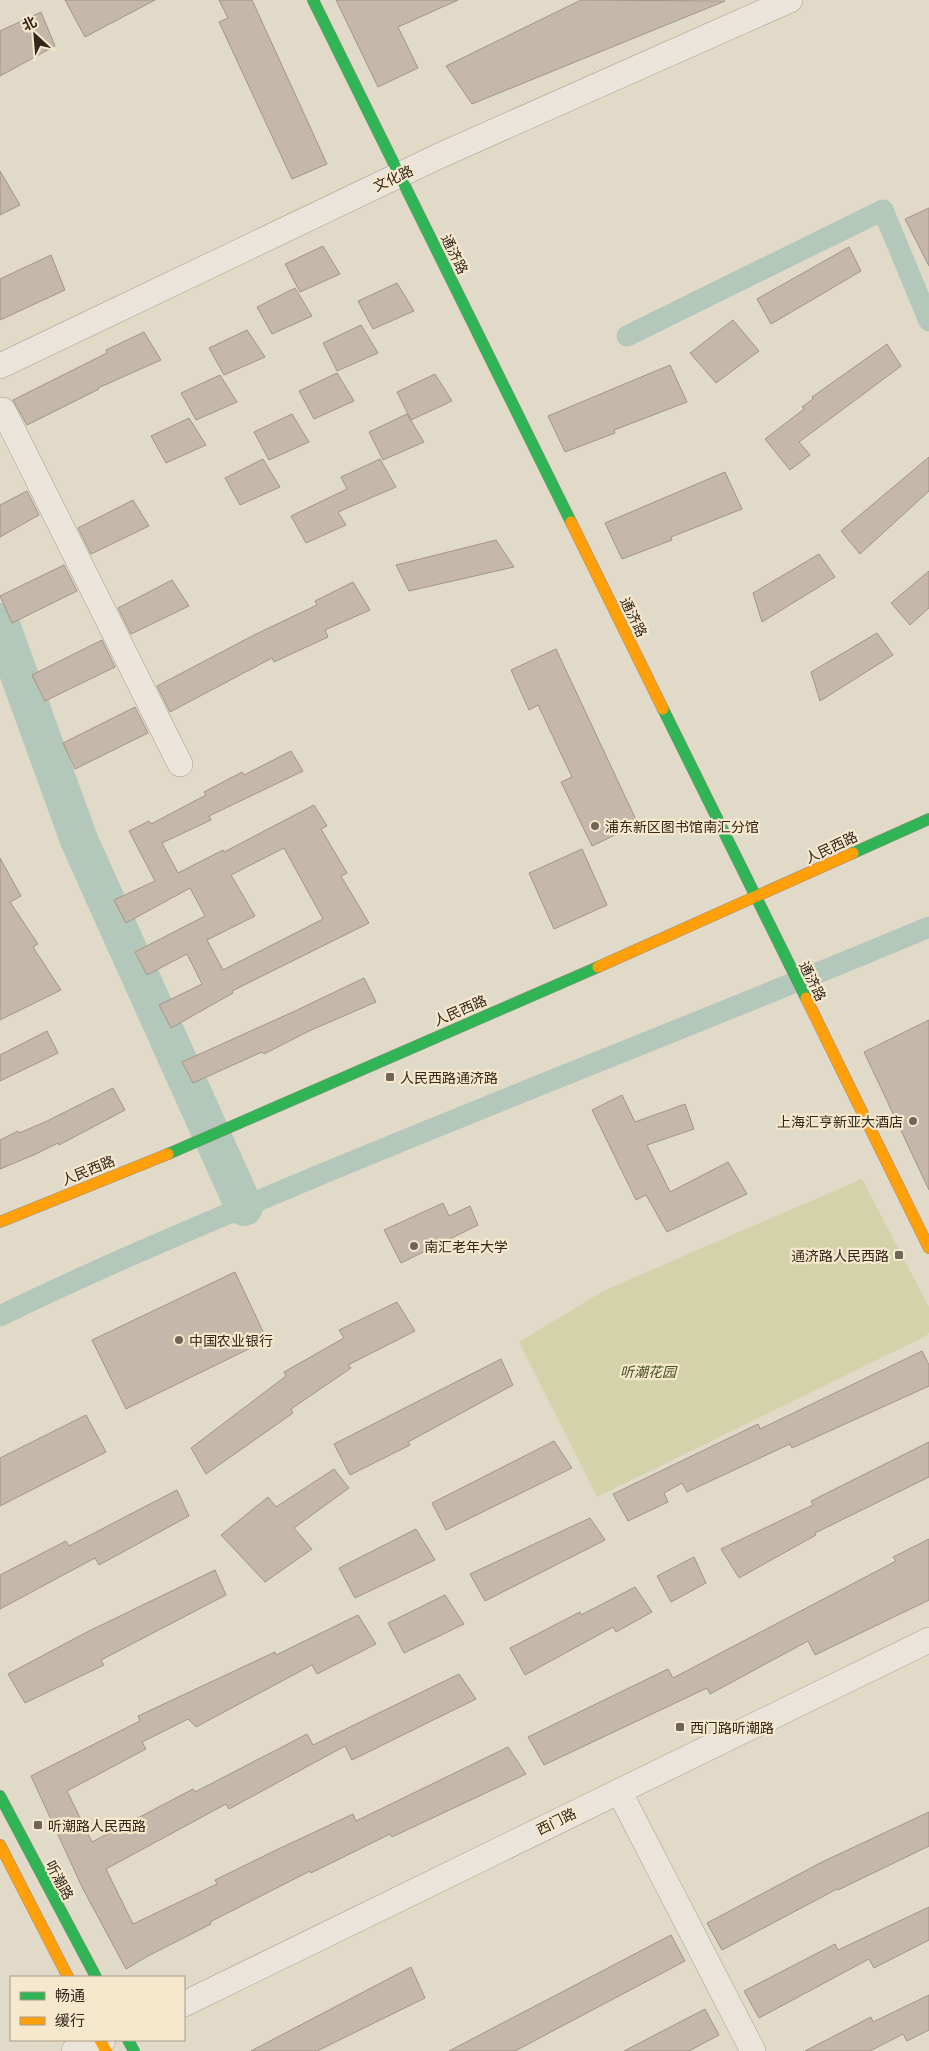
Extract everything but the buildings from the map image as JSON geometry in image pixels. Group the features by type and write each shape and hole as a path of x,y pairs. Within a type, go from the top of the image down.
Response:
{"street":[{"name":"通济路","path":"313,0 929,1248"},
{"name":"文化路","path":"0,366 399,175 790,0"},
{"path":"3,410 180,764"},
{"name":"人民西路","path":"0,1222 177,1150 755,898 929,819"},
{"name":"西门路","path":"185,2004 929,1640"},
{"path":"619,1791 753,2051"},
{"name":"听潮路","path":"0,1796 17,1832 95,1976"},
{"path":"0,1845 67,1976"},
{"path":"74,2051 102,2043"}],"green space":[{"name":"听潮花园","path":"862,1179 929,1307 929,1332 926,1336 597,1497 519,1342 605,1290"}],"waterway":[{"path":"627,336 883,210 929,321"},
{"path":"0,622 79,840 244,1207"},
{"path":"0,1316 115,1262 310,1179 929,927"}],"traffic: fast":[{"path":"313,0 571,522"},
{"path":"663,709 806,998"},
{"path":"853,853 929,819"},
{"path":"168,1154 598,967"},
{"path":"0,1796 95,1976"},
{"path":"129,2041 134,2051"}],"traffic: slow":[{"path":"571,522 663,709"},
{"path":"598,967 853,853"},
{"path":"806,998 929,1248"},
{"path":"0,1222 168,1154"},
{"path":"0,1845 67,1976"},
{"path":"101,2041 106,2051"}],"place":[{"name":"浦东新区图书馆南汇分馆","path":"595,826"},
{"name":"人民西路通济路","path":"390,1077"},
{"name":"上海汇亨新亚大酒店","path":"913,1121"},
{"name":"南汇老年大学","path":"414,1246"},
{"name":"通济路人民西路","path":"899,1255"},
{"name":"中国农业银行","path":"179,1340"},
{"name":"西门路听潮路","path":"680,1727"},
{"name":"听潮路人民西路","path":"38,1825"}]}
